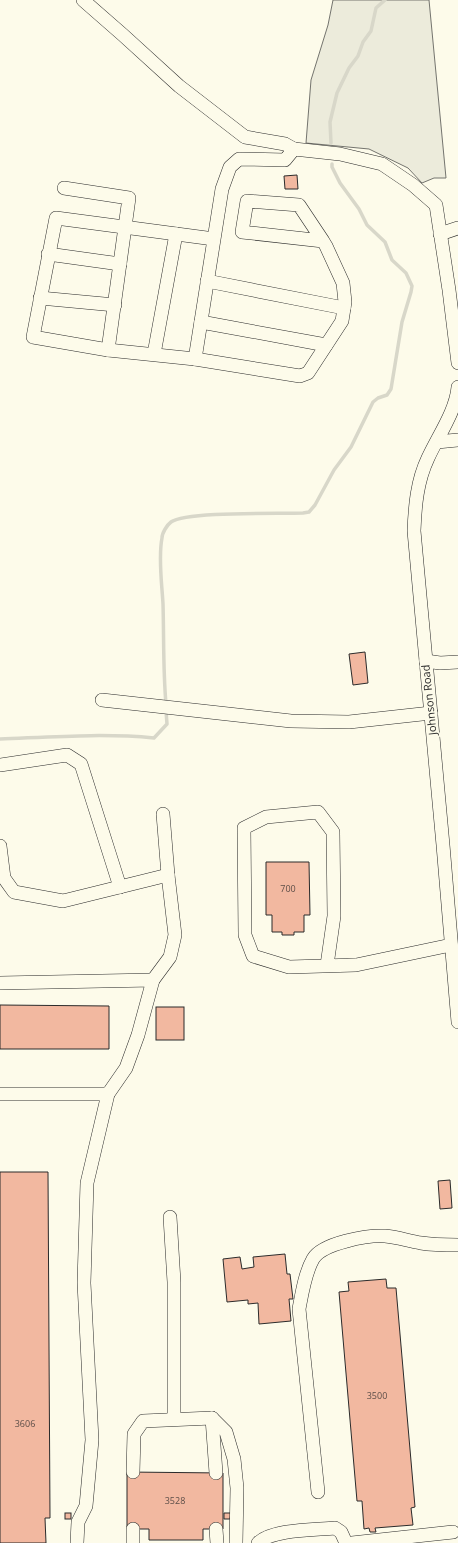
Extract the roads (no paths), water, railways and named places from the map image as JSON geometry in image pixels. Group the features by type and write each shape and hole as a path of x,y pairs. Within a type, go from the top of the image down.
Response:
{"street":[{"path":"83,0 124,35 179,86 245,137 285,144 294,149 340,154 382,164 413,185 436,205 440,234 454,288 458,363"},
{"path":"195,359 222,189 230,167 239,159 285,160 294,149"},
{"path":"64,188 129,198 108,350"},
{"path":"214,239 56,218 33,337 108,350 195,359 300,376 308,373 342,321 345,302 344,283 323,241 299,206 247,200 242,232 323,241"},
{"path":"440,234 458,228"},
{"path":"154,354 176,234"},
{"path":"48,254 120,264"},
{"path":"207,282 344,308"},
{"path":"40,298 115,305"},
{"path":"201,322 326,345"},
{"name":"Johnson Road","path":"457,394 437,442 428,458 419,485 414,531 458,1022"},
{"path":"437,442 458,440"},
{"path":"426,661 440,663 458,662"},
{"path":"102,700 173,707 291,722 349,722 431,713"},
{"path":"0,765 67,755 81,764 120,887"},
{"path":"326,965 334,916 333,832 318,812 266,817 244,828 245,935 253,956 288,966 356,965 451,946"},
{"path":"77,1543 78,1522 86,1506 92,1440 84,1283 87,1183 108,1094 126,1068 138,1035 153,980 170,957 175,935 163,814"},
{"path":"0,846 4,878 14,892 63,901 168,875"},
{"path":"0,983 153,980"},
{"path":"0,1094 108,1094"},
{"path":"170,1217 174,1282 174,1419"},
{"path":"318,1492 299,1309 302,1293 313,1258 323,1249 373,1236 396,1238 421,1243 458,1244"},
{"path":"212,1418 216,1473"},
{"path":"133,1472 134,1434 143,1421 212,1418 226,1432 234,1459 237,1488 236,1543"},
{"path":"262,1541 273,1534 335,1528 341,1532 346,1543"},
{"path":"133,1529 133,1543"},
{"path":"216,1529 217,1543"},
{"path":"352,1543 453,1532"}],"waterway":[{"path":"331,143 330,122 337,93 349,68 358,56 363,42 371,31 376,8 385,0"},
{"path":"166,704 163,604 160,562 162,536 166,527 171,522 180,518 195,516 309,512 315,505 334,470 351,447 373,402 378,398 387,395 391,389 402,322 412,286 406,273 392,260 385,242 367,225 359,209 340,183 332,164"},
{"path":"0,739 58,736 154,738 167,724 166,711"}]}
